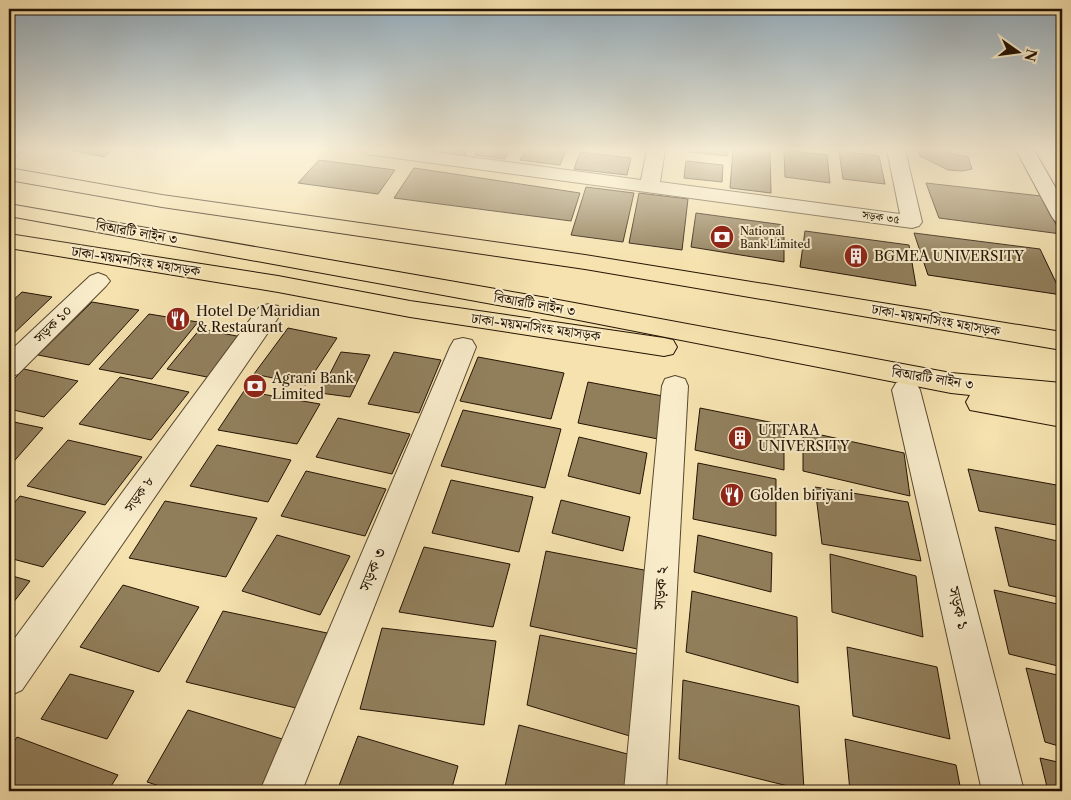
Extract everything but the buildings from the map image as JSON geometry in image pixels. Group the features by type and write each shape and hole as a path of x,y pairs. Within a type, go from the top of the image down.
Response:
{"highway":[{"name":"ঢাকা-ময়মনসিংহ মহাসড়ক","path":"85,187 162,201 614,266 1062,341"},
{"name":"বিআরটি লাইন ৩","path":"9,210 553,307 952,382 1062,394"},
{"name":"ঢাকা-ময়মনসিংহ মহাসড়ক","path":"9,241 278,284 410,309 751,360 906,390 1062,416"}],"street":[{"name":"সড়ক ৩৫","path":"652,187 912,222 904,187"},
{"path":"1046,187 1062,217"},
{"name":"সড়ক ১০","path":"9,367 98,281"},
{"name":"সড়ক ৮","path":"9,677 269,312"},
{"name":"সড়ক ৩","path":"281,791 463,346"},
{"name":"সড়ক ২","path":"645,791 675,386"},
{"name":"সড়ক ১","path":"906,390 1003,791"}],"place":[{"name":"National Bank Limited","path":"722,237"},
{"name":"BGMEA UNIVERSITY","path":"856,256"},
{"name":"Hotel De Maridian & Restaurant","path":"178,319"},
{"name":"Agrani Bank Limited","path":"255,386"},
{"name":"UTTARA UNIVERSITY","path":"740,438"},
{"name":"Golden biriyani","path":"732,495"}]}
